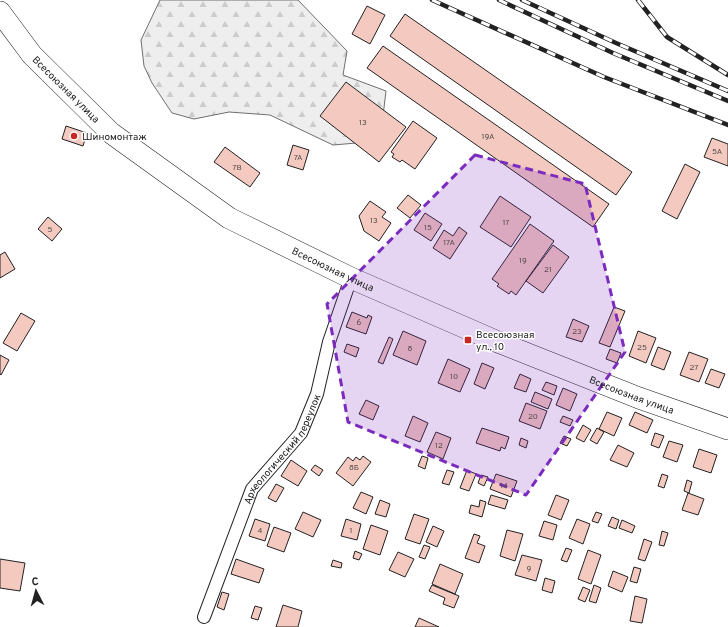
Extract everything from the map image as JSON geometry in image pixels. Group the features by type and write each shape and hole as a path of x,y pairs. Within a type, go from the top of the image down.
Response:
{"highway":[{"name":"Всесоюзная улица","path":"0,12 32,56 111,132 229,218 351,278 502,343 639,398 728,429"},
{"path":"0,33 32,56"}],"street":[{"name":"Археологический переулок","path":"204,617 252,489 301,433 317,394 329,342 351,278"}],"highlighted area":[{"path":"475,155 585,184 625,352 526,495 348,422 327,304"}],"green space":[{"path":"160,0 298,0 347,51 343,75 386,91 380,141 333,145 270,115 229,112 194,119 172,113 152,83 144,66 141,40"}],"building":[{"path":"367,6 385,15 370,44 352,34"},
{"path":"405,14 632,172 616,195 390,36"},
{"path":"383,46 609,204 593,227 367,68"},
{"path":"346,82 406,127 379,162 320,116"},
{"path":"413,121 437,138 415,169 402,160 400,162 392,157 394,154 391,152"},
{"name":"Шиномонтаж","path":"66,126 87,133 83,146 62,139"},
{"path":"712,138 728,144 728,166 704,157"},
{"path":"293,145 309,150 303,170 287,165"},
{"path":"225,147 260,173 250,187 214,162"},
{"path":"685,164 700,172 677,219 662,211"},
{"path":"408,195 421,205 410,218 397,208"},
{"path":"500,196 531,217 511,247 480,227"},
{"path":"370,201 386,212 382,217 391,223 379,241 364,231 359,216"},
{"path":"425,213 442,224 431,241 414,230"},
{"path":"48,217 62,229 52,241 38,229"},
{"path":"530,224 554,241 516,295 511,291 509,294 497,286 499,284 492,279"},
{"path":"459,227 467,233 450,259 433,248 444,230 453,236"},
{"path":"553,245 569,257 543,293 526,281"},
{"path":"5,252 15,269 0,278 0,255"},
{"path":"614,307 625,311 610,347 599,343"},
{"path":"352,312 367,318 368,315 372,317 366,334 346,327"},
{"path":"21,313 35,321 17,351 3,343"},
{"path":"573,319 589,326 582,342 566,337"},
{"path":"403,331 426,341 417,365 393,355"},
{"path":"638,331 656,338 646,363 629,356"},
{"path":"389,337 393,339 383,364 378,362"},
{"path":"347,344 359,348 356,357 344,352"},
{"path":"658,347 671,352 664,370 651,365"},
{"path":"610,349 621,353 617,363 606,359"},
{"path":"689,352 708,359 699,382 680,375"},
{"path":"0,355 9,360 1,375 0,374"},
{"path":"448,359 470,369 460,392 438,383"},
{"path":"482,363 494,368 485,389 474,384"},
{"path":"711,369 725,374 719,388 705,383"},
{"path":"520,374 531,379 526,392 514,388"},
{"path":"546,382 557,386 554,395 542,390"},
{"path":"563,388 577,394 570,411 556,405"},
{"path":"535,392 552,399 548,409 531,402"},
{"path":"366,400 379,406 373,420 359,414"},
{"path":"526,403 547,411 540,429 519,421"},
{"path":"607,412 622,418 614,436 599,429"},
{"path":"635,412 653,420 647,433 629,425"},
{"path":"413,416 428,423 420,442 405,436"},
{"path":"563,416 573,420 570,426 560,422"},
{"path":"583,425 591,430 584,442 576,438"},
{"path":"482,428 509,437 505,449 501,447 500,451 476,443"},
{"path":"597,428 604,432 597,444 590,440"},
{"path":"436,432 451,438 443,459 427,452"},
{"path":"655,433 664,436 659,448 651,445"},
{"path":"564,436 571,439 567,446 560,443"},
{"path":"521,438 528,441 526,448 519,445"},
{"path":"669,441 683,445 677,462 663,457"},
{"path":"618,445 634,453 627,467 610,460"},
{"path":"699,449 717,455 711,473 693,467"},
{"path":"363,456 371,462 353,486 336,473 348,457 353,461 356,457 360,460"},
{"path":"422,456 428,458 425,469 418,466"},
{"path":"291,460 307,471 298,486 281,476"},
{"path":"315,465 323,470 319,476 311,470"},
{"path":"447,470 454,472 449,485 442,483"},
{"path":"467,470 476,474 469,491 460,488"},
{"path":"496,474 517,481 511,497 490,489"},
{"path":"662,474 668,476 664,488 658,486"},
{"path":"481,475 488,477 484,486 478,483"},
{"path":"687,480 692,482 689,493 684,491"},
{"path":"276,484 284,488 276,502 268,498"},
{"path":"361,492 373,497 366,514 353,508"},
{"path":"688,493 704,499 698,515 682,510"},
{"path":"491,495 508,500 505,509 488,504"},
{"path":"556,495 569,500 561,520 548,515"},
{"path":"380,500 390,504 386,517 375,514"},
{"path":"480,500 486,502 482,517 469,513 471,505 479,507"},
{"path":"303,512 321,520 313,537 295,529"},
{"path":"596,512 602,514 598,523 592,521"},
{"path":"414,514 429,519 420,544 405,539"},
{"path":"612,517 619,520 616,529 608,526"},
{"path":"255,519 270,524 265,541 249,536"},
{"path":"346,519 361,524 357,540 341,536"},
{"path":"577,519 590,524 583,544 569,538"},
{"path":"622,520 635,526 632,533 619,528"},
{"path":"544,521 557,525 553,540 539,536"},
{"path":"371,525 388,531 380,555 363,549"},
{"path":"433,526 444,531 437,547 426,542"},
{"path":"274,527 291,533 284,552 267,546"},
{"path":"507,530 523,534 515,561 500,556"},
{"path":"662,531 668,533 664,546 659,545"},
{"path":"474,534 480,536 477,543 485,546 479,563 465,558"},
{"path":"644,539 652,542 645,561 638,559"},
{"path":"424,545 430,547 425,559 419,557"},
{"path":"566,548 572,550 567,562 561,560"},
{"path":"588,550 601,555 591,584 578,579"},
{"path":"355,551 362,554 359,560 353,558"},
{"path":"398,552 414,559 405,577 389,570"},
{"path":"522,555 542,560 536,581 515,575"},
{"path":"0,559 25,563 20,591 0,588"},
{"path":"236,559 264,569 259,583 231,574"},
{"path":"333,560 342,563 341,568 331,566"},
{"path":"440,564 463,574 455,594 432,584"},
{"path":"634,567 641,569 637,583 630,581"},
{"path":"613,571 628,577 622,592 608,586"},
{"path":"545,578 555,581 552,593 542,590"},
{"path":"432,585 459,596 454,608 443,604 445,598 429,591"},
{"path":"594,585 601,588 596,603 589,601"},
{"path":"583,587 590,590 585,602 578,599"},
{"path":"222,592 229,594 224,610 217,607"},
{"path":"635,596 647,599 642,623 630,621"},
{"path":"283,605 302,611 298,627 276,627"},
{"path":"255,606 262,608 258,620 251,618"},
{"path":"419,618 439,627 415,627"}],"railway":[{"path":"432,0 604,77 728,125"},
{"path":"499,0 613,53 728,101"},
{"path":"522,0 616,43 728,91"},
{"path":"638,0 667,37 728,75"}],"place":[{"name":"Шиномонтаж","path":"74,136"},
{"name":"Всесоюзная ул., 10","path":"468,340"}]}
